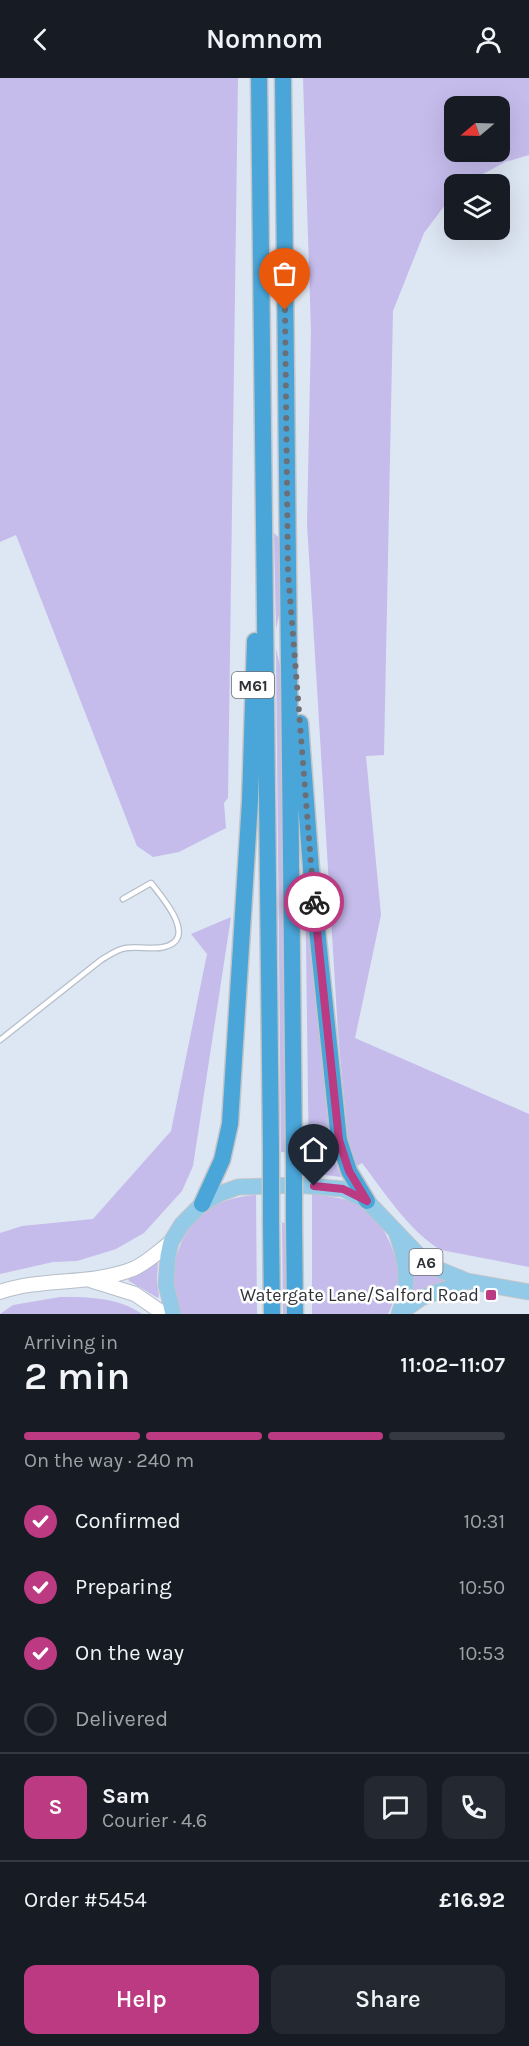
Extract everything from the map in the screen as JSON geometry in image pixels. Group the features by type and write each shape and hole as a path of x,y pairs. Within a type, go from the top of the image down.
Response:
{"highway":[{"name":"M61","path":"259,78 272,1314"},
{"name":"M61","path":"283,78 295,1314"},
{"name":"M61","path":"202,1204 222,1160 230,1124 250,801 253,672 264,505"},
{"name":"M61","path":"288,572 312,882 339,1140 349,1171 367,1201"}],"main road":[{"name":"A6","path":"173,1314 166,1284 171,1242 182,1224 202,1204 237,1187 298,1185 343,1189 367,1201 428,1264 467,1281 529,1292"},
{"name":"A6","path":"394,1230 407,1268 407,1288 399,1314"},
{"name":"A6","path":"399,1314 421,1298 467,1281"}],"street":[{"path":"0,1292 28,1284 90,1280 134,1269 171,1242"},
{"path":"90,1280 135,1294 164,1314"}],"lane":[{"path":"0,1040 101,960 115,952 126,948 162,948 171,945 177,939 179,929 177,920 151,883 123,899"}],"shaded area":[{"path":"0,78 238,78 228,798 224,803 226,828 179,852 153,857 137,846 16,535 0,542"},
{"path":"303,78 529,78 529,155 510,161 510,96 444,96 444,162 505,162 483,174 444,174 444,206 424,233 393,311 384,755 366,756 381,915 355,1038 529,1114 529,1267 441,1250 408,1222 362,1163 354,1168 349,1152 338,1033 307,524 311,332"},
{"path":"274,533 279,538 280,611 276,629"},
{"path":"276,648 280,666 285,1152 281,1152"},
{"path":"305,866 330,1147 341,1177 309,1173"},
{"path":"231,917 193,1166 182,1191 144,1233 116,1249 77,1261 53,1262 0,1274 0,1233 22,1226 93,1219 171,1131 207,954 191,934"},
{"path":"312,1194 353,1202 371,1214 385,1232 394,1253 398,1274 396,1295 388,1314 312,1314"},
{"path":"256,1195 257,1314 181,1314 173,1288 173,1274 186,1233 194,1222 210,1208 229,1200"},
{"path":"282,1222 286,1224 286,1314 283,1314"},
{"path":"158,1260 158,1298 129,1281 128,1278"},
{"path":"415,1260 445,1280 412,1297 412,1261"},
{"path":"60,1297 113,1301 142,1314 0,1314 13,1305"}],"way so far":[{"path":"285,310 288,572 314,902"}],"place":[{"name":"Watergate Lane/Salford Road","path":"491,1295"}],"route":[{"path":"314,902 339,1140 349,1171 367,1201 343,1189 314,1186"}]}
